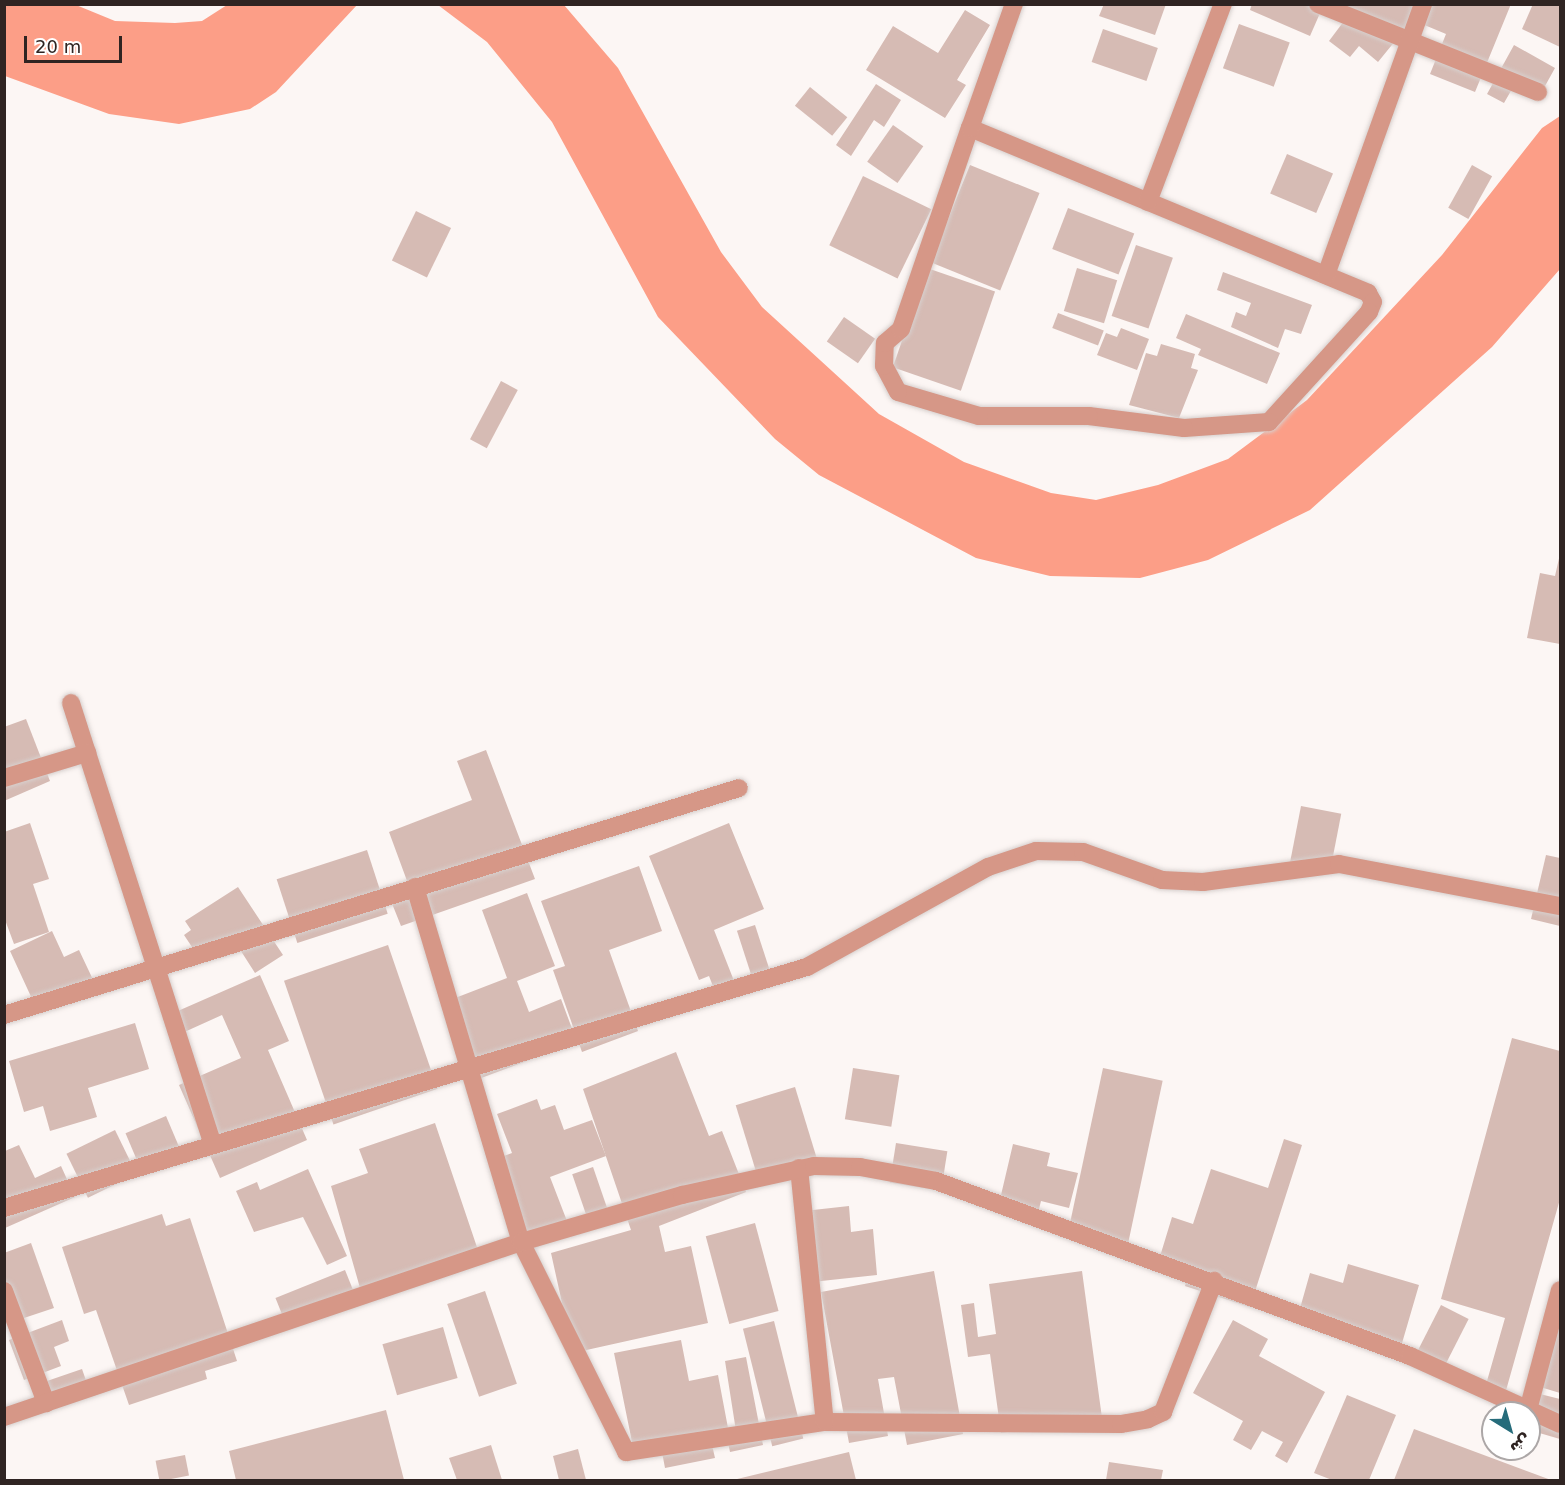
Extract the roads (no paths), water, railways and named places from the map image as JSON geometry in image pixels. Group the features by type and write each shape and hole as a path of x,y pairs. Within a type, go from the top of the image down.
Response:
{"street":[{"path":"970,128 1368,292 1373,302 1369,312 1269,422 1184,428 1089,416 979,416 898,392 884,366 885,343 901,329 970,128 1014,4"},
{"path":"1148,202 1223,4"},
{"path":"1317,4 1408,44 1538,92"},
{"path":"1326,275 1423,4"},
{"path":"71,703 213,1145"},
{"path":"4,778 87,753"},
{"path":"4,1015 156,966 739,788"},
{"path":"4,1208 470,1066 807,967 988,867 1036,851 1083,852 1162,880 1203,882 1339,864 1560,906"},
{"path":"415,887 521,1242 626,1452 825,1422 1121,1424 1148,1419 1162,1412 1214,1281"},
{"path":"4,1417 521,1242 682,1195 799,1168 860,1167 936,1181 1214,1281 1410,1356 1508,1401"},
{"path":"799,1168 825,1422"},
{"path":"1530,1401 1560,1290"},
{"path":"4,1291 46,1403"},
{"path":"1541,1416 1560,1424"}]}
